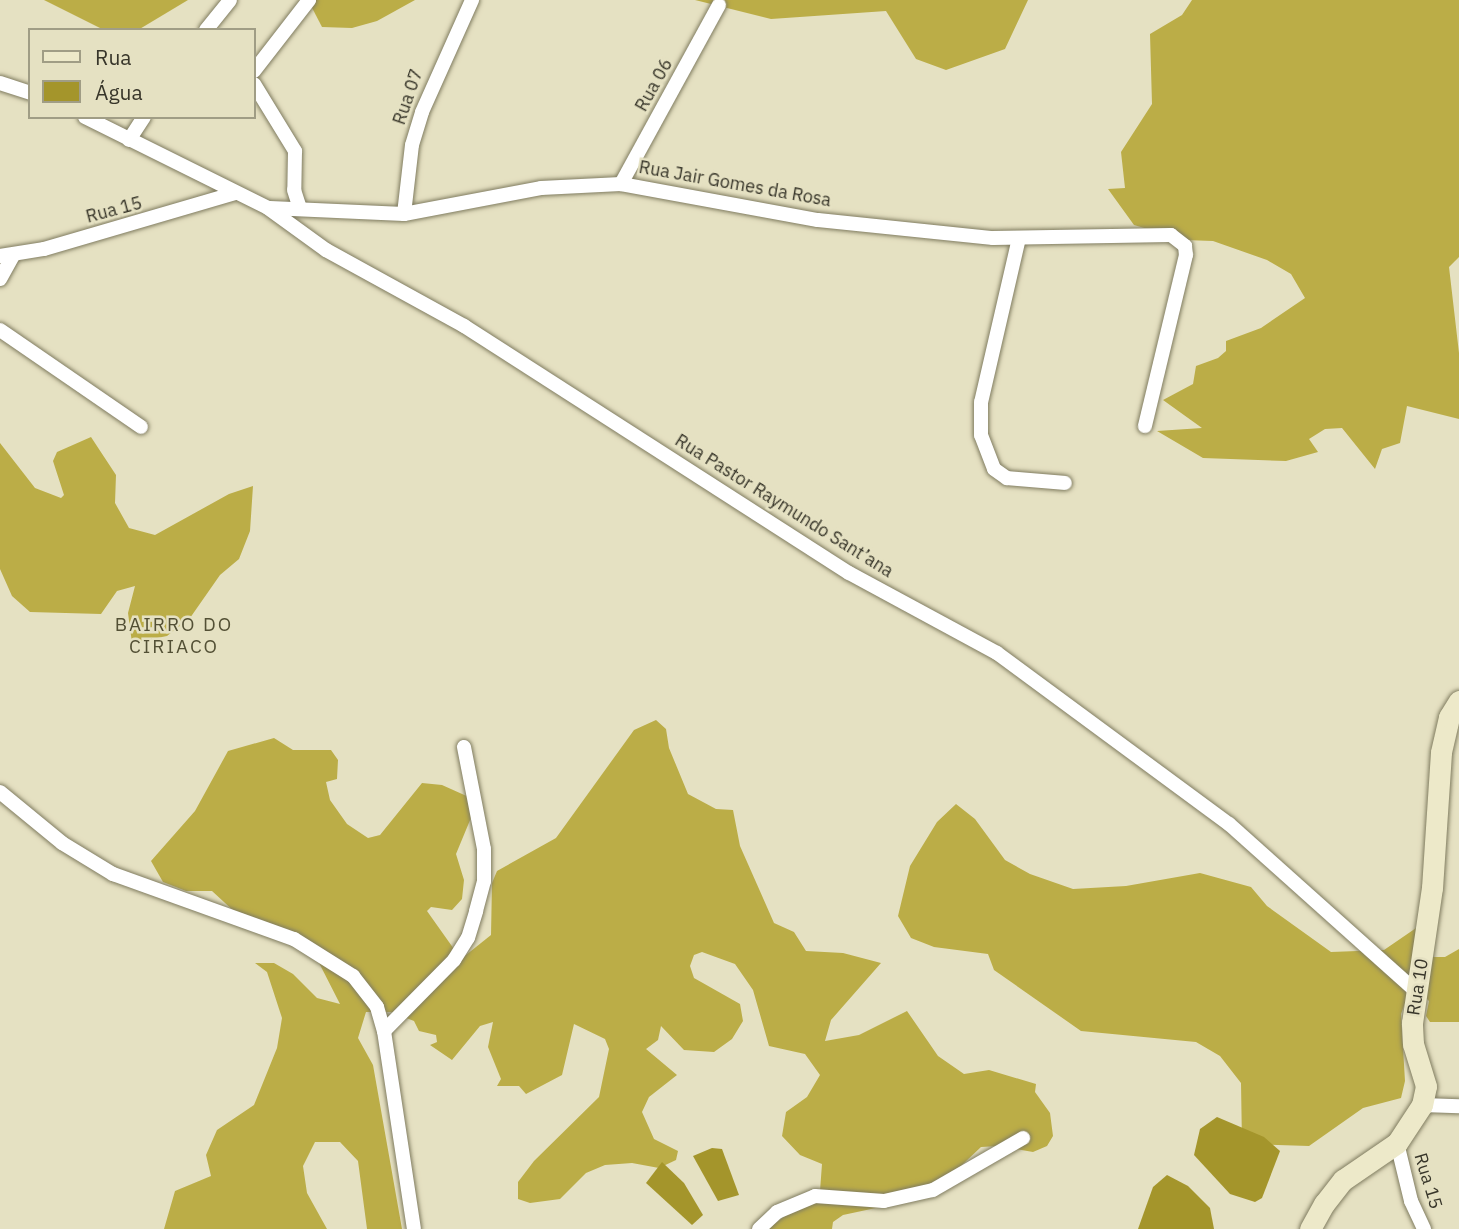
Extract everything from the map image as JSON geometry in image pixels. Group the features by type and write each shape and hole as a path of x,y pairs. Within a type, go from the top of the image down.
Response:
{"street":[{"path":"208,28 230,0"},
{"path":"256,68 309,0"},
{"name":"Rua 07","path":"404,214 412,145 422,112 472,0"},
{"name":"Rua 06","path":"621,184 719,5"},
{"path":"0,83 28,92"},
{"path":"256,87 295,151 294,190 300,209"},
{"name":"Rua Pastor Raymundo Sant’ana","path":"89,119 268,208 326,250 464,326 849,573 997,653 1229,824 1418,993"},
{"path":"129,140 143,119"},
{"name":"Rua Jair Gomes da Rosa","path":"268,208 404,214 541,188 621,184 818,220 1019,238 1171,235 1185,246 1186,255 1145,426"},
{"name":"Rua 15","path":"6,256 236,192"},
{"path":"1019,238 981,402 981,435 987,457 1007,478 1065,483"},
{"path":"0,279 6,256"},
{"path":"0,330 141,427"},
{"name":"Rua 10","path":"1422,1105 1426,1086 1411,1034 1432,888 1441,752 1449,717 1459,701"},
{"path":"384,1031 454,960 468,937 476,911 484,881 484,849 464,747"},
{"path":"0,792 62,843 113,874 323,954 353,976 377,1007 384,1031 414,1229"},
{"path":"1311,1229 1324,1203 1343,1180 1397,1143 1422,1105 1459,1105"},
{"path":"759,1229 777,1212 815,1196 884,1201 933,1190 1023,1138"},
{"name":"Rua 15","path":"1397,1143 1411,1201 1424,1229"}],"shaded area":[{"path":"44,0 188,0 141,28 100,28"},
{"path":"308,0 415,0 377,21 352,28 322,27"},
{"path":"695,0 1028,0 1005,49 946,70 916,59 886,11 771,19"},
{"path":"1192,0 1459,0 1459,257 1449,267 1459,353 1459,419 1407,406 1400,443 1382,449 1375,469 1342,428 1325,429 1309,439 1318,452 1286,461 1203,458 1157,431 1202,428 1163,400 1193,384 1196,366 1218,358 1226,351 1226,341 1261,328 1305,298 1291,274 1267,260 1213,241 1185,240 1134,225 1108,189 1125,188 1121,152 1152,104 1150,34 1182,15"},
{"path":"91,437 116,475 115,503 129,528 155,535 229,494 253,486 250,531 239,559 220,575 190,618 167,636 132,643 128,613 135,586 117,591 101,614 30,612 12,596 0,569 0,443 35,488 61,498 64,495 53,461 57,452"},
{"path":"656,720 666,729 669,748 688,794 716,809 733,810 740,846 774,923 794,932 806,951 843,953 881,963 831,1020 825,1041 859,1035 907,1011 938,1056 964,1074 989,1070 1036,1084 1035,1092 1050,1113 1053,1136 1047,1146 1033,1152 999,1146 981,1147 945,1181 885,1206 843,1215 833,1222 832,1229 767,1229 820,1191 822,1164 800,1155 782,1136 786,1112 807,1097 820,1075 805,1054 769,1046 753,990 735,964 702,952 694,955 690,966 694,978 740,1004 743,1021 732,1039 714,1052 684,1050 661,1026 658,1040 646,1049 677,1075 649,1097 642,1112 654,1139 678,1151 676,1160 659,1168 632,1163 605,1165 586,1173 560,1199 530,1203 518,1199 518,1182 534,1161 599,1097 609,1049 605,1039 574,1024 562,1075 526,1094 519,1086 497,1086 501,1079 488,1047 493,1022 480,1026 452,1060 430,1045 437,1042 436,1035 419,1031 414,1021 391,1012 366,1012 358,1038 373,1065 402,1229 367,1229 358,1161 340,1142 315,1142 303,1166 307,1193 327,1229 164,1229 175,1191 211,1176 206,1155 217,1130 254,1105 277,1048 282,1018 267,972 255,963 274,963 293,974 317,998 340,1004 315,955 297,934 249,925 212,891 186,891 163,882 151,861 195,811 228,751 274,738 293,750 331,750 338,760 337,779 326,782 330,800 347,824 368,838 380,835 422,783 442,785 471,798 473,813 456,854 464,880 462,899 452,910 431,907 427,911 461,959 491,935 492,883 497,871 556,838 634,730"},
{"path":"956,804 975,819 1005,860 1030,874 1073,889 1126,886 1200,873 1251,887 1267,906 1331,952 1384,950 1419,926 1429,957 1445,957 1459,949 1459,1022 1430,1022 1426,1016 1429,1001 1419,991 1408,995 1401,1014 1405,1081 1401,1098 1363,1108 1309,1146 1242,1144 1241,1083 1220,1056 1196,1042 1081,1031 994,970 988,954 934,947 911,938 898,916 910,866 937,822"}],"water":[{"path":"1217,1117 1264,1137 1280,1151 1262,1198 1255,1202 1230,1194 1194,1155 1200,1129"},
{"path":"712,1148 722,1149 739,1195 718,1201 693,1156"},
{"path":"662,1162 684,1183 703,1215 692,1225 646,1183"},
{"path":"1167,1175 1188,1186 1210,1208 1214,1229 1138,1229 1153,1187"}],"district":[{"name":"BAIRRO DO CIRIACO","path":"174,636"}]}
